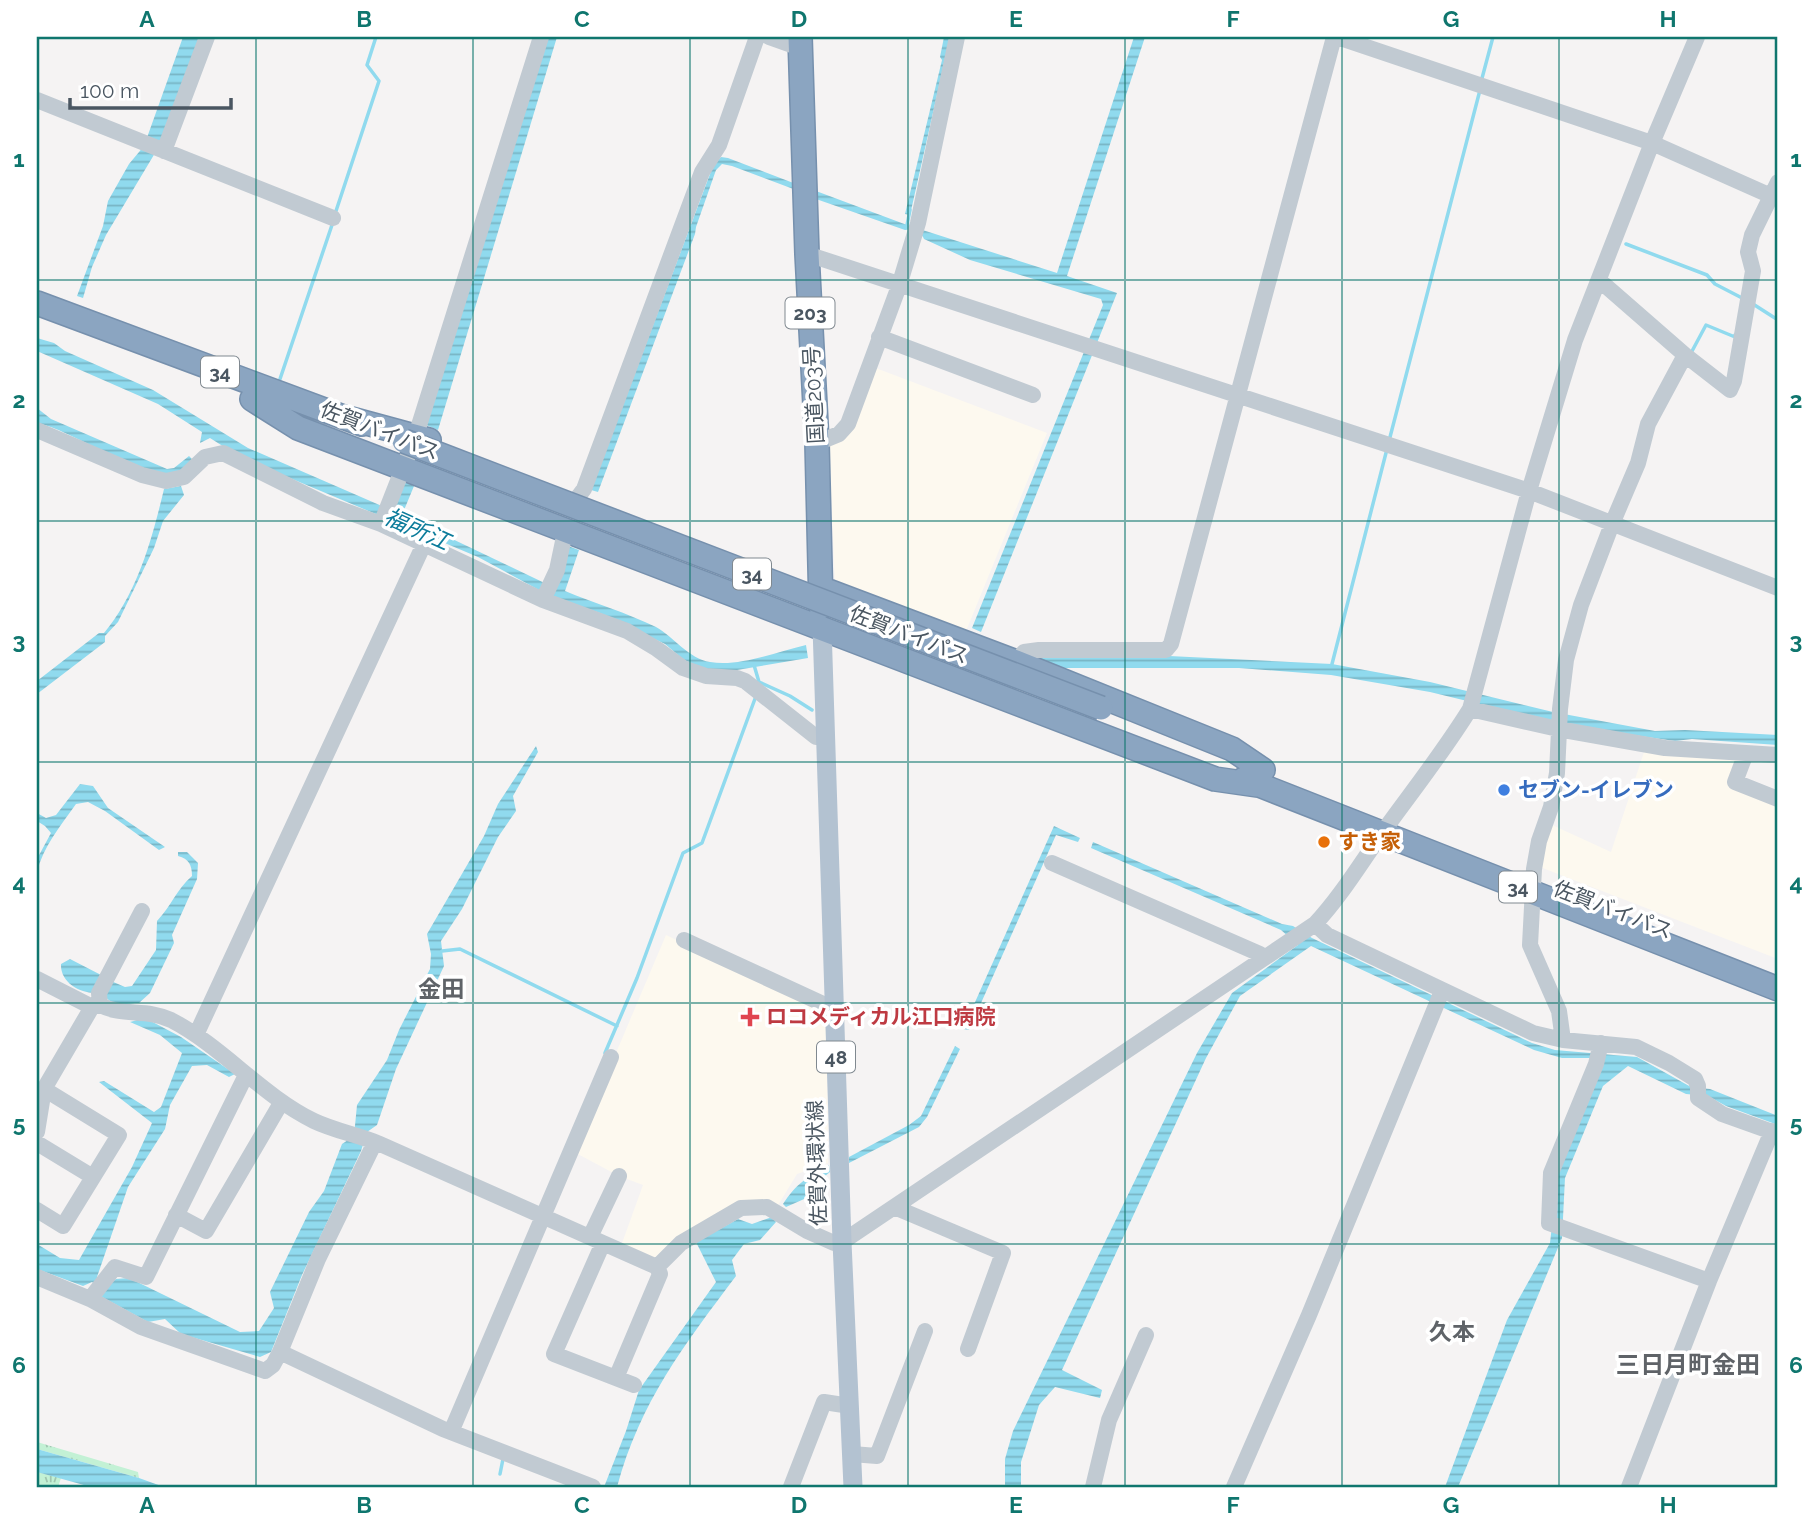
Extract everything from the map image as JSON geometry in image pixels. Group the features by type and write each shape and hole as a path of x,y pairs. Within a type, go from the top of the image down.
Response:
{"highway":[{"name":"国道203号","path":"800,42 822,627"},
{"name":"佐賀バイパス","path":"37,303 348,418 405,450"},
{"name":"佐賀バイパス","path":"37,318 251,399 405,450 1098,715 1534,886 1778,989"},
{"path":"405,450 578,497 820,588"},
{"path":"405,450 565,531 822,627"},
{"name":"34","path":"820,588 1016,662 1232,749 1260,778"},
{"name":"34","path":"822,627 1215,779 1260,778"},
{"name":"佐賀バイパス","path":"1534,886 1778,974"}],"main road":[{"name":"佐賀外環状線","path":"822,627 842,1242 853,1487"}],"street":[{"path":"161,150 207,37"},
{"path":"381,524 541,37"},
{"path":"578,497 584,489 702,172 719,145 757,37"},
{"path":"769,37 800,42"},
{"path":"817,443 839,434 848,424 899,286 916,229 957,37"},
{"path":"1016,662 1024,652 1039,650 1166,650 1171,644 1336,37 1652,143 1775,192 1752,235 1748,252 1753,271 1734,381 1730,390 1599,280"},
{"path":"657,1267 681,1243 741,1208 767,1207 807,1231 834,1243 842,1242 1310,928 1334,904 1470,709 1529,491 1571,351 1652,143 1697,37"},
{"path":"37,100 333,218"},
{"path":"807,254 1529,491 1778,588"},
{"path":"879,337 1033,395"},
{"path":"1563,1040 1559,1011 1530,945 1539,841 1551,807 1557,773 1558,729 1566,660 1581,605 1639,463 1648,424 1688,357"},
{"path":"37,429 142,475 166,481 184,477 205,457 223,453 323,503 381,524 543,600 626,631 696,674 745,681 817,737 824,737"},
{"path":"543,600 557,570 565,531"},
{"path":"196,1035 424,544"},
{"path":"1470,709 1558,729 1665,748 1778,755"},
{"path":"1751,753 1735,782 1778,799"},
{"path":"1052,863 1260,954 1263,959"},
{"path":"37,1132 44,1089 96,1006 99,993 142,911"},
{"path":"1310,928 1438,998 1533,1033 1599,1052 1636,1047 1695,1079 1698,1092 1722,1114 1775,1132 1709,1281 1629,1487"},
{"path":"684,940 834,1009"},
{"path":"37,979 113,1012 154,1012 196,1035 281,1103 316,1122 372,1141 657,1267 660,1274 615,1378"},
{"path":"1234,1487 1314,1304 1438,998"},
{"path":"1599,1052 1551,1173 1549,1223 1709,1281"},
{"path":"447,1430 539,1214 611,1057"},
{"path":"97,1289 115,1267 146,1276 246,1075"},
{"path":"37,1210 63,1226 119,1135 44,1089"},
{"path":"176,1216 206,1231 281,1103"},
{"path":"37,1277 97,1289 141,1327 265,1371 274,1365 318,1259 372,1141"},
{"path":"37,1143 93,1177"},
{"path":"619,1176 554,1354 634,1385"},
{"path":"894,1206 1003,1252 968,1349"},
{"path":"852,1454 877,1456 925,1331"},
{"path":"1093,1487 1109,1420 1146,1335"},
{"path":"278,1356 447,1430 593,1487"},
{"path":"791,1487 824,1402 850,1406"}],"shaded area":[{"path":"873,367 1047,433 964,636 835,583 831,493 824,445 844,438"},
{"path":"1645,749 1741,757 1731,784 1778,804 1778,959 1540,867 1550,824 1611,852"},
{"path":"666,935 827,1012 828,1163 797,1174 777,1207 766,1202 654,1261 621,1246 643,1185 619,1176 574,1152"}],"green space":[{"path":"37,1442 138,1472 139,1478 37,1449"},
{"path":"37,1472 61,1478 58,1487 37,1487"}],"water":[{"path":"183,37 200,37 164,138 106,235 92,267 83,298 77,296 103,226 108,201 129,164 144,146"},
{"path":"547,37 557,37 438,430 426,425"},
{"path":"944,37 950,37 910,215 905,214 942,60 940,57"},
{"path":"1134,37 1145,37 1067,276 1117,293 981,632 972,628 1103,305 1101,299 970,260 924,239 921,234 911,229 905,230 816,199 816,191 907,225 1057,273"},
{"path":"721,157 796,184 796,190 732,166 722,164 716,170 695,234 598,492 591,490 713,166"},
{"name":"福所江","path":"37,338 54,343 65,351 153,390 248,448 391,510 403,481 414,486 402,515 555,588 568,546 579,550 565,591 656,627 702,660 733,662 806,645 808,658 725,672 702,668 684,660 665,644 600,613 550,596 478,557 240,457 210,438 200,443 202,432 158,404 37,351"},
{"path":"37,408 51,419 167,469 174,468 189,456 192,459 176,473 163,474 146,470 37,423"},
{"path":"181,486 184,495 163,521 154,548 118,622 105,636 105,642 37,694 37,681 99,633 104,633 116,617 135,583 164,489"},
{"path":"1065,654 1332,664 1430,682 1553,712 1655,731 1778,735 1778,745 1692,739 1675,741 1570,726 1430,692 1331,675 1239,668 1059,668 1033,658"},
{"path":"536,746 538,752 513,796 516,811 498,837 462,909 441,941 444,966 396,1069 377,1125 367,1132 361,1151 302,1275 271,1352 260,1357 181,1334 165,1319 148,1322 102,1297 103,1290 92,1282 83,1286 37,1269 37,1244 60,1258 79,1260 132,1167 152,1123 99,1082 104,1081 154,1112 161,1107 182,1053 160,1035 130,1022 145,1018 181,1037 235,1074 229,1077 207,1065 192,1066 170,1105 165,1129 128,1187 97,1277 108,1285 116,1279 129,1278 240,1332 259,1331 274,1308 270,1292 309,1212 324,1191 342,1144 354,1136 357,1105 387,1060 430,969 431,954 427,934 484,836 498,804"},
{"path":"80,784 93,786 108,808 165,847 159,850 88,802 76,804 48,845 37,872 37,859 51,833 37,821 37,813 46,818 56,815"},
{"path":"1054,826 1080,838 1078,842 1056,835 969,1030 963,1029"},
{"path":"1093,842 1282,924 1293,926 1312,938 1532,1043 1555,1050 1637,1057 1691,1087 1710,1089 1778,1116 1778,1125 1726,1106 1708,1096 1686,1094 1628,1066 1603,1086 1565,1178 1562,1238 1458,1487 1445,1487 1507,1320 1550,1243 1558,1173 1594,1058 1562,1058 1534,1050 1311,946 1240,996 1206,1058 1062,1370 1102,1390 1100,1398 1055,1387 1039,1405 1021,1462 1021,1487 1005,1487 1005,1459 1013,1431 1197,1053 1232,993 1298,945 1281,930 1091,848"},
{"path":"178,852 187,852 198,863 197,879 172,935 174,943 150,993 139,1003 114,1003 106,998 104,993 111,981 125,987 132,986 156,950 157,921 192,876 189,863 178,856"},
{"path":"70,959 103,976 95,993 77,989 67,981 61,964"},
{"path":"955,1046 960,1049 927,1117 919,1127 849,1163 849,1157 921,1116"},
{"path":"829,1165 830,1172 820,1180 811,1196 786,1207 783,1204 803,1181"},
{"path":"772,1217 776,1222 760,1240 744,1244 732,1260 736,1276 682,1351 651,1401 638,1428 617,1487 604,1487 639,1390 716,1282 696,1242 738,1219 752,1224"},
{"path":"37,1449 164,1487 91,1487 37,1472"}],"waterway":[{"path":"335,214 379,81 367,65 376,37"},
{"path":"1481,82 1493,37"},
{"path":"1773,37 1778,39"},
{"path":"1389,441 1480,90"},
{"path":"907,225 910,210"},
{"path":"280,379 333,222"},
{"path":"1626,244 1707,275 1715,284 1744,299"},
{"path":"1753,304 1778,320"},
{"path":"1691,353 1706,325 1735,335"},
{"path":"1332,664 1387,449"},
{"path":"754,665 759,682 790,696 812,710"},
{"path":"605,1053 637,978 683,853 702,843 756,696"},
{"path":"442,951 460,949 617,1026"},
{"path":"500,1474 503,1459"}],"place":[{"name":"セブン-イレブン","path":"1504,790"},
{"name":"すき家","path":"1324,842"},
{"name":"ロコメディカル江口病院","path":"750,1017"}],"district":[{"name":"金田","path":"441,989"},
{"name":"久本","path":"1452,1332"},
{"name":"三日月町金田","path":"1688,1365"}]}
